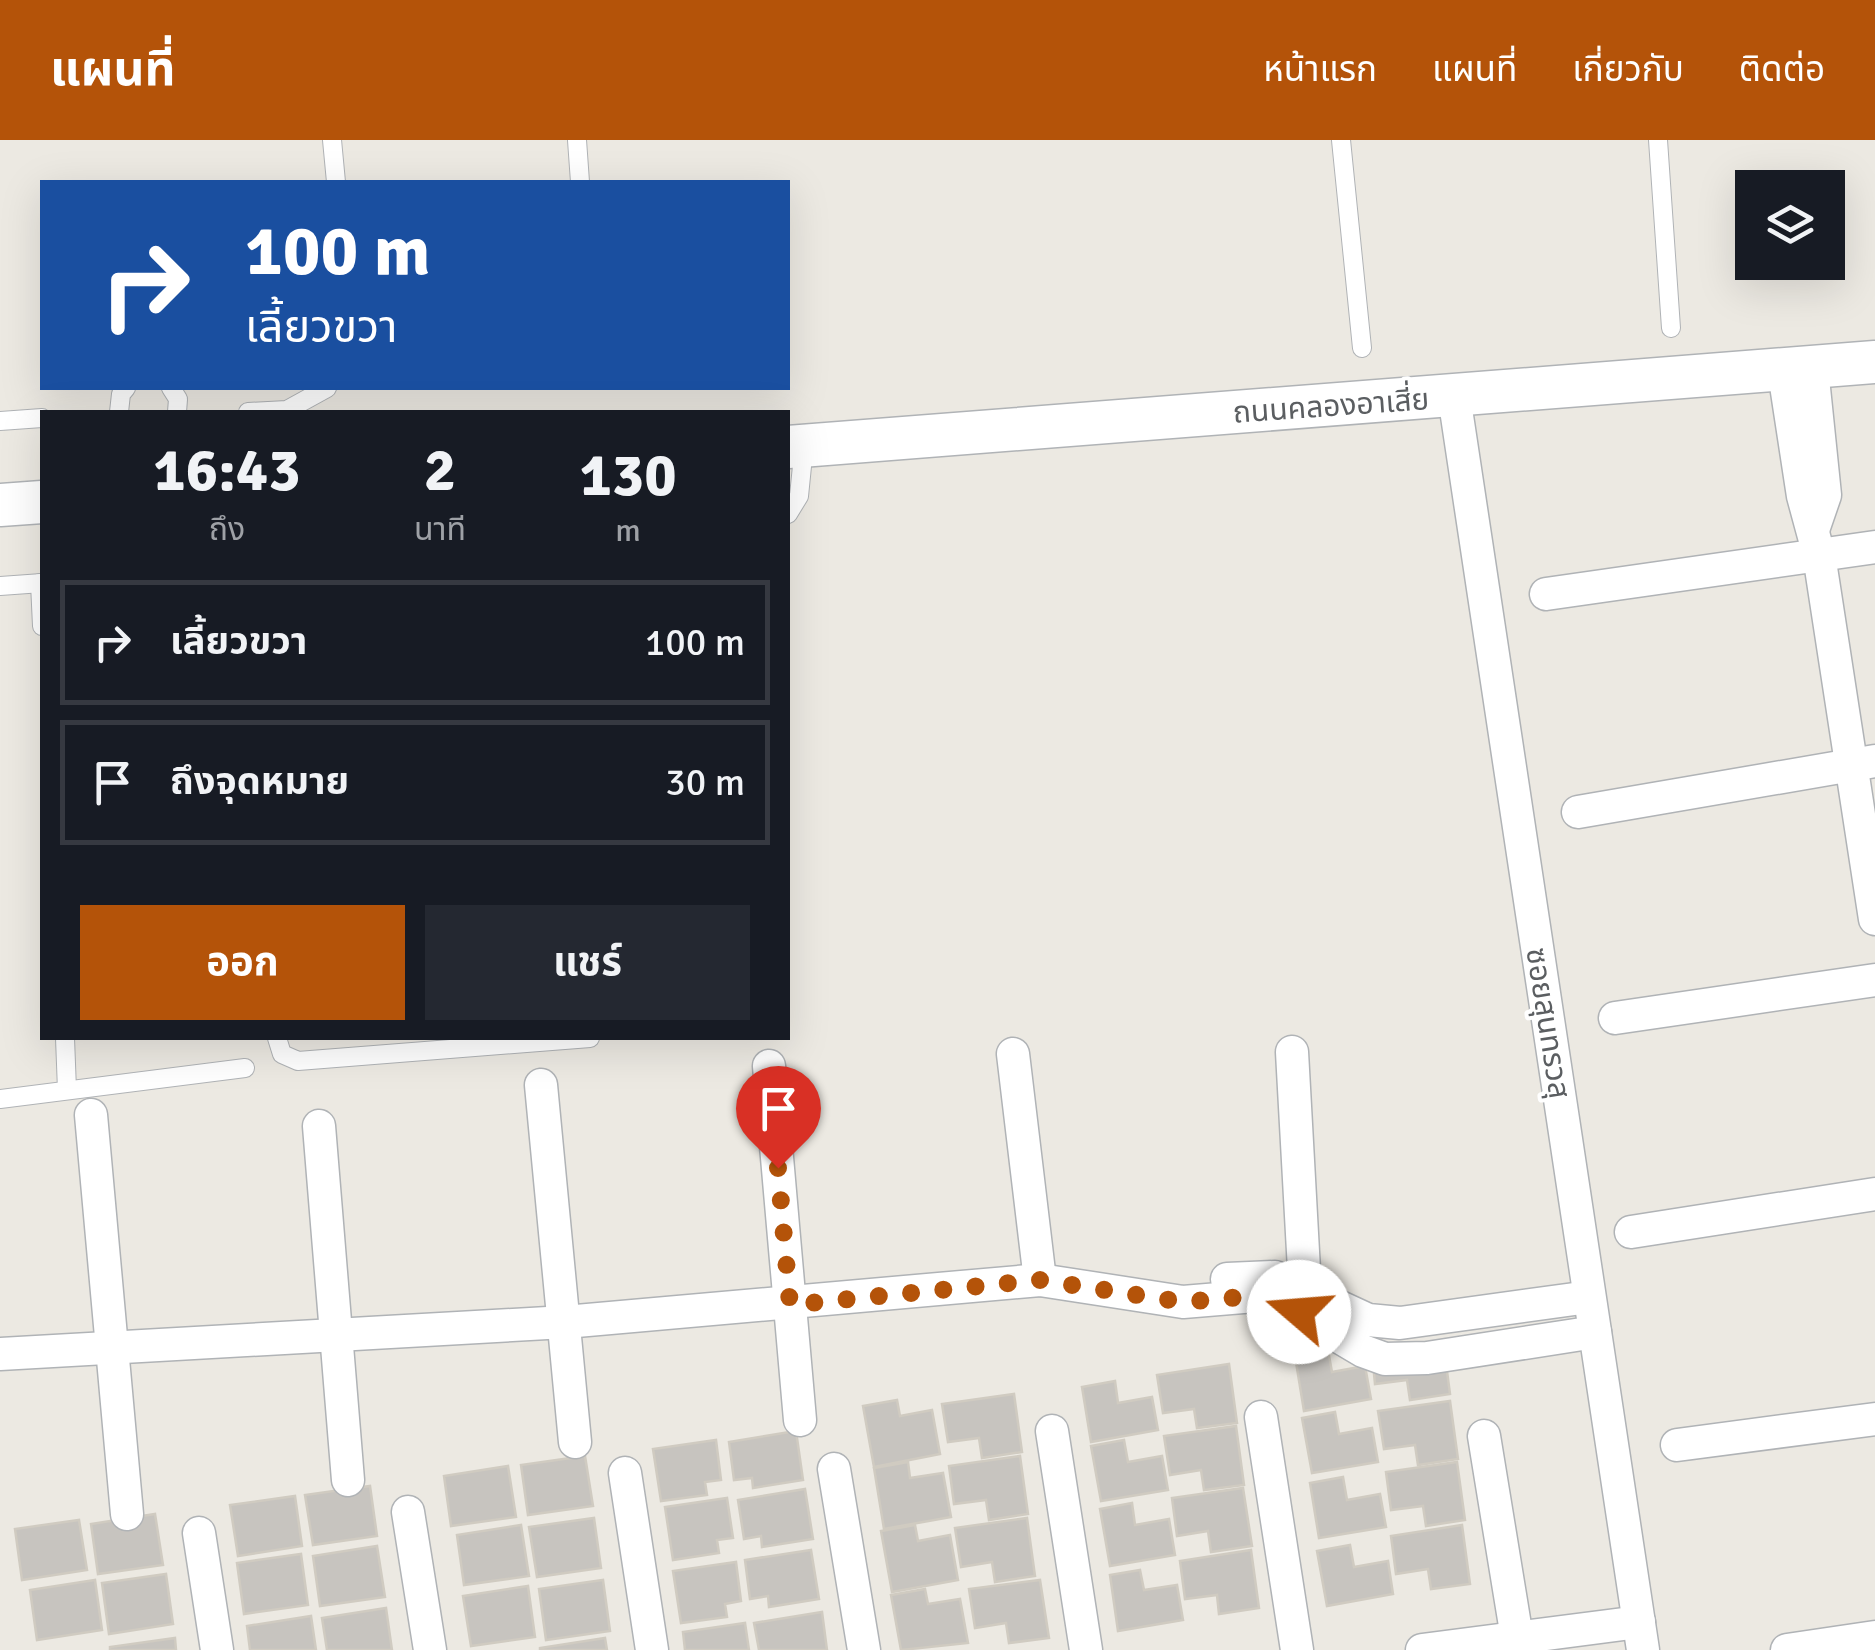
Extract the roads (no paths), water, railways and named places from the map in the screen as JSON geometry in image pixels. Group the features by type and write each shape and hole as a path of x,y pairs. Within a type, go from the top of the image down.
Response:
{"street":[{"name":"ถนนคลองอาเสี่ย","path":"796,446 1875,362"},
{"path":"1798,371 1825,494 1816,541 1863,762 1875,919"},
{"name":"ซอยสุนทรวสุ","path":"1454,396 1641,1636"},
{"path":"0,506 40,502"},
{"path":"1546,594 1816,541 1875,547"},
{"path":"1578,812 1863,762"},
{"path":"1616,1018 1875,980"},
{"path":"1292,1052 1302,1300"},
{"path":"1013,1054 1040,1280"},
{"path":"769,1066 800,1420"},
{"path":"541,1085 576,1442"},
{"path":"91,1115 127,1514"},
{"path":"319,1126 348,1480"},
{"path":"1631,1232 1875,1194"},
{"path":"0,1354 565,1322 1040,1280 1160,1296 1201,1282 1244,1277 1275,1277 1363,1351 1385,1358 1456,1354 1596,1332"},
{"path":"1302,1300 1368,1320 1448,1319 1589,1297"},
{"path":"1448,1319 1456,1354"},
{"path":"1260,1417 1297,1650"},
{"path":"1678,1445 1875,1419"},
{"path":"1052,1431 1086,1650"},
{"path":"1484,1436 1518,1644"},
{"path":"834,1469 864,1650"},
{"path":"625,1473 652,1650"},
{"path":"408,1512 430,1650"},
{"path":"198,1534 218,1650"},
{"path":"1422,1650 1641,1636"},
{"path":"1787,1650 1875,1637"}],"lane":[{"path":"332,140 336,180"},
{"path":"577,140 580,180"},
{"path":"1341,140 1362,348"},
{"path":"1658,140 1671,328"},
{"path":"287,410 323,390"},
{"path":"0,421 40,418"},
{"path":"790,511 799,496 796,446"},
{"path":"0,586 40,583"},
{"path":"65,1040 68,1090"},
{"path":"277,1040 282,1054 298,1060 563,1040"},
{"path":"0,1099 245,1068"}]}
